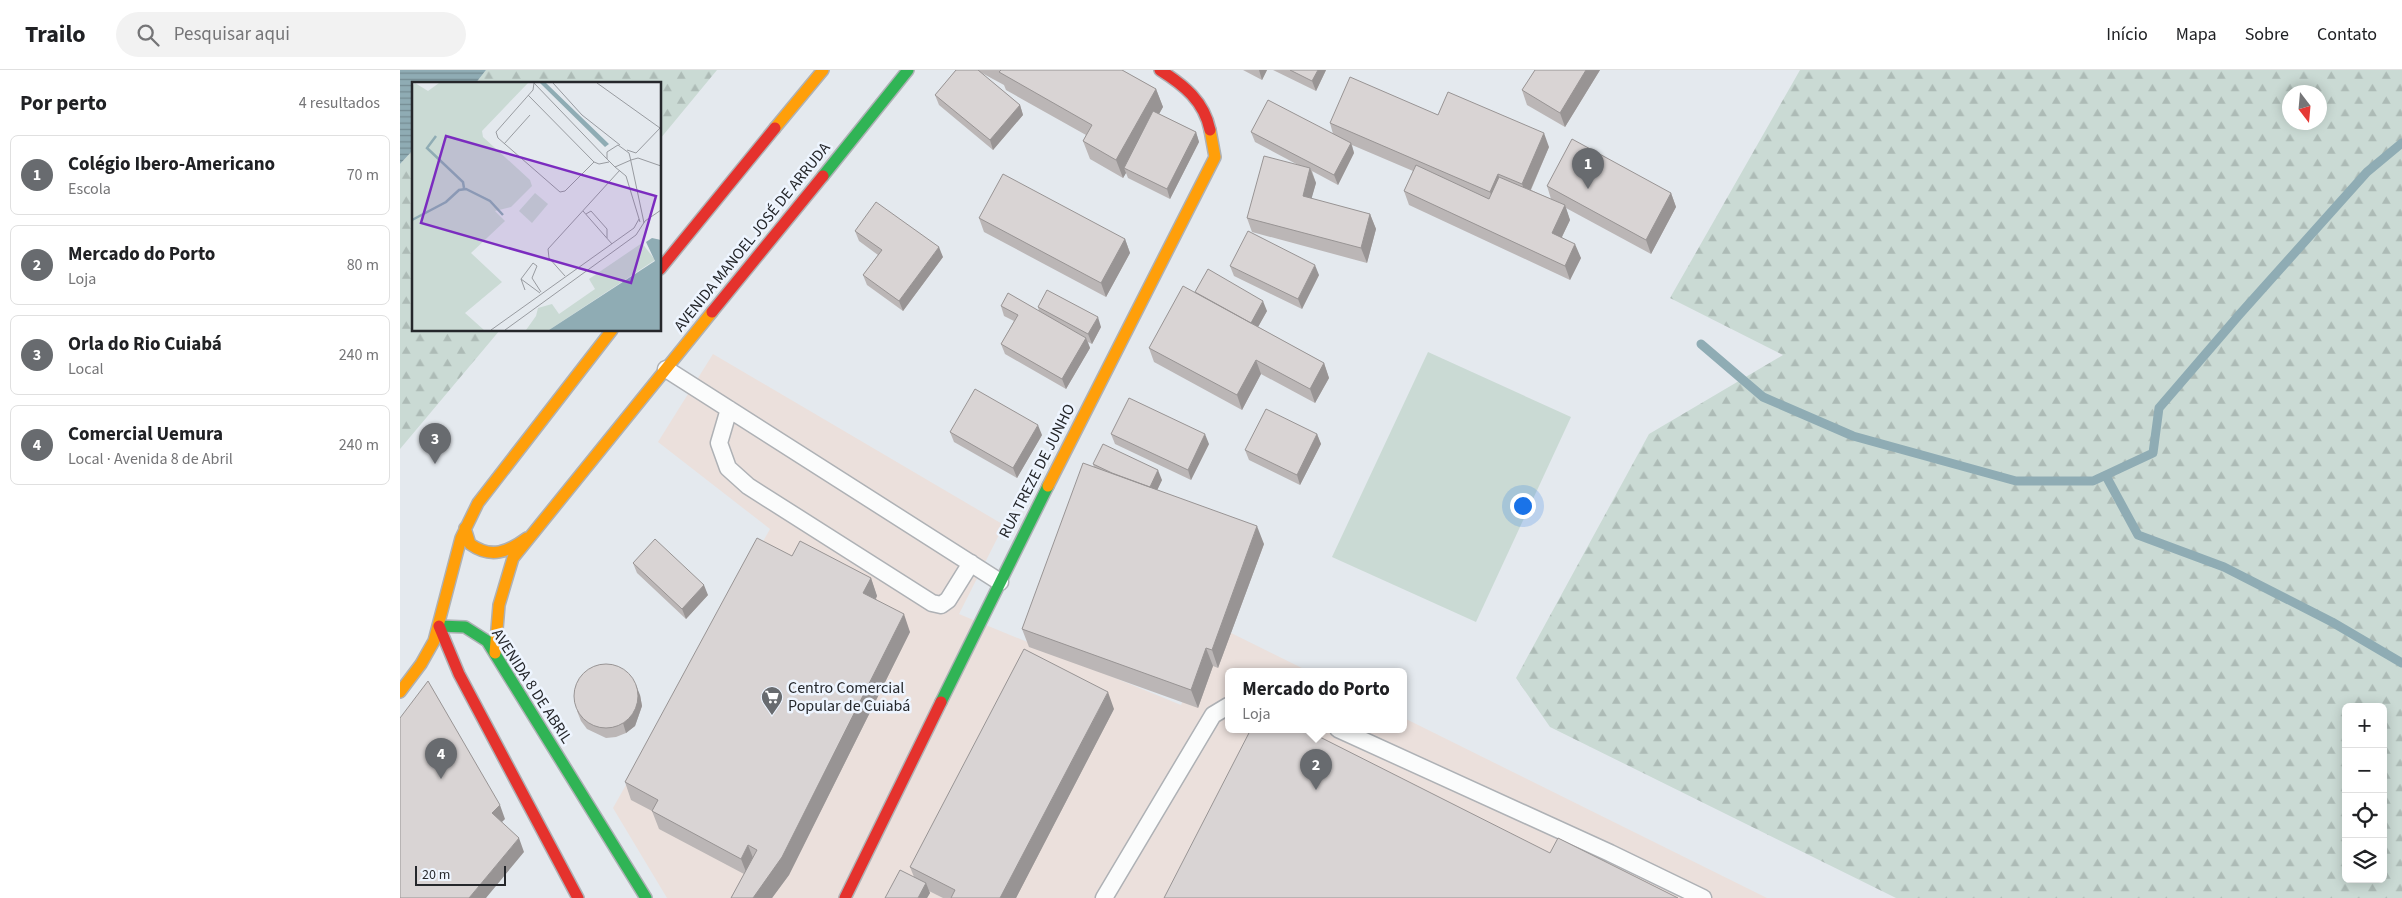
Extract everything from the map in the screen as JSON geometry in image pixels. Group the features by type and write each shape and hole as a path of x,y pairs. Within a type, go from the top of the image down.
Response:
{"main road":[{"path":"661,268 823,70"},
{"name":"AVENIDA MANOEL JOSÉ DE ARRUDA","path":"495,653 499,593 513,558 908,70"},
{"name":"RUA TREZE DE JUNHO","path":"845,898 1000,582 1215,156 1207,116 1185,86 1160,70"},
{"path":"400,692 429,653 439,626 465,528 478,503 611,331"},
{"path":"465,528 470,544 486,554 506,552 531,535"},
{"name":"AVENIDA 8 DE ABRIL","path":"439,626 460,625 469,627 478,632 495,653 646,898"},
{"path":"439,626 459,674 578,898"}],"lane":[{"path":"666,369 1000,582"},
{"path":"729,409 719,443 728,468 756,492 932,603 941,605 948,600 971,563"},
{"path":"1104,898 1213,715 1225,708"},
{"path":"1347,733 1610,853 1703,898"}],"shaded area":[{"path":"713,354 1004,525 959,614 1181,705 1213,624 1302,668 1225,668 1225,733 1407,733 1407,719 1767,898 667,898 613,808 770,529 658,442"}],"green space":[{"path":"486,70 717,70 661,138 661,82 477,82"},
{"path":"1800,70 2402,70 2402,898 1896,898 1550,727 1516,678 1649,434 1783,355 1670,298"},
{"path":"412,151 412,331 499,331 400,449 400,164"},
{"path":"1428,352 1571,417 1476,622 1332,557"}],"water":[{"path":"400,70 486,70 477,82 412,82 412,151 400,164"}],"building":[{"path":"956,70 978,70 1020,105 990,140 935,95"},
{"path":"1001,70 1122,70 1156,89 1116,160 1083,141 1092,125 999,72"},
{"path":"1290,70 1318,70 1312,81"},
{"path":"1535,70 1586,70 1560,113 1522,90"},
{"path":"1350,77 1438,115 1448,92 1544,133 1522,184 1498,174 1490,192 1330,123"},
{"path":"1268,100 1351,143 1334,175 1251,132"},
{"path":"1153,111 1196,132 1167,189 1124,168"},
{"path":"1572,139 1671,193 1646,240 1547,186"},
{"path":"1264,156 1310,168 1303,196 1370,214 1361,248 1247,218"},
{"path":"1416,165 1489,199 1499,177 1565,205 1552,233 1575,244 1565,266 1404,191"},
{"path":"1003,174 1125,239 1101,283 979,218"},
{"path":"876,202 939,247 899,301 863,275 882,250 855,231"},
{"path":"1248,231 1315,265 1298,299 1230,266"},
{"path":"1208,269 1263,301 1251,323 1195,292"},
{"path":"1183,286 1324,363 1310,389 1256,360 1237,395 1149,348"},
{"path":"1047,290 1098,317 1088,334 1038,307"},
{"path":"1008,293 1086,338 1062,379 1001,344 1018,315 1001,306"},
{"path":"975,389 1038,425 1013,468 950,432"},
{"path":"1129,398 1205,434 1188,470 1111,434"},
{"path":"1266,409 1317,434 1297,475 1245,450"},
{"path":"1103,444 1158,470 1150,487 1093,464"},
{"path":"1083,463 1257,526 1212,650 1206,648 1191,690 1022,629"},
{"name":"Centro Comercial Popular de Cuiabá","path":"757,538 792,556 800,541 871,578 863,593 904,614 782,857 753,898 731,898 757,850 748,845 741,859 652,811 658,800 625,782"},
{"path":"655,539 704,585 682,609 633,563"},
{"path":"1024,649 1108,692 1000,898 951,898 955,890 910,867"},
{"path":"606,664 624,670 632,678 638,696 632,714 624,722 606,728 588,722 580,714 574,696 580,678 588,670"},
{"path":"428,681 500,805 492,813 519,838 469,898 400,898 400,718"},
{"path":"1249,733 1312,733 1550,853 1558,838 1678,898 1164,898"},
{"path":"900,870 926,883 918,898 885,898"}],"waterway":[{"path":"1701,344 1763,397 1853,436 2016,481 2093,481 2153,453 2159,408 2367,172 2402,143"},
{"path":"2106,476 2138,535 2224,567 2332,622 2402,663"}],"traffic: fast":[{"path":"823,176 908,70"},
{"path":"941,702 1048,486"},
{"path":"439,626 465,627 487,641 646,898"}],"traffic: slow":[{"path":"775,128 823,70"},
{"path":"1048,486 1215,157 1210,130"},
{"path":"495,653 499,605 513,558 712,312"},
{"path":"400,692 421,664 434,641 461,538 478,503 611,331"},
{"path":"465,528 470,544 485,551 499,552 506,550 527,538"}],"traffic: jam":[{"path":"1160,70 1185,88 1198,102 1210,130"},
{"path":"661,268 775,128"},
{"path":"712,312 823,176"},
{"path":"439,626 459,674 578,898"},
{"path":"845,898 941,702"}],"place":[{"name":"Colégio Ibero-Americano","path":"1588,189"},
{"name":"Orla do Rio Cuiabá","path":"435,464"},
{"name":"Centro Comercial Popular de Cuiabá","path":"772,716"},
{"name":"Comercial Uemura","path":"441,779"},
{"name":"Mercado do Porto","path":"1316,790"}]}
